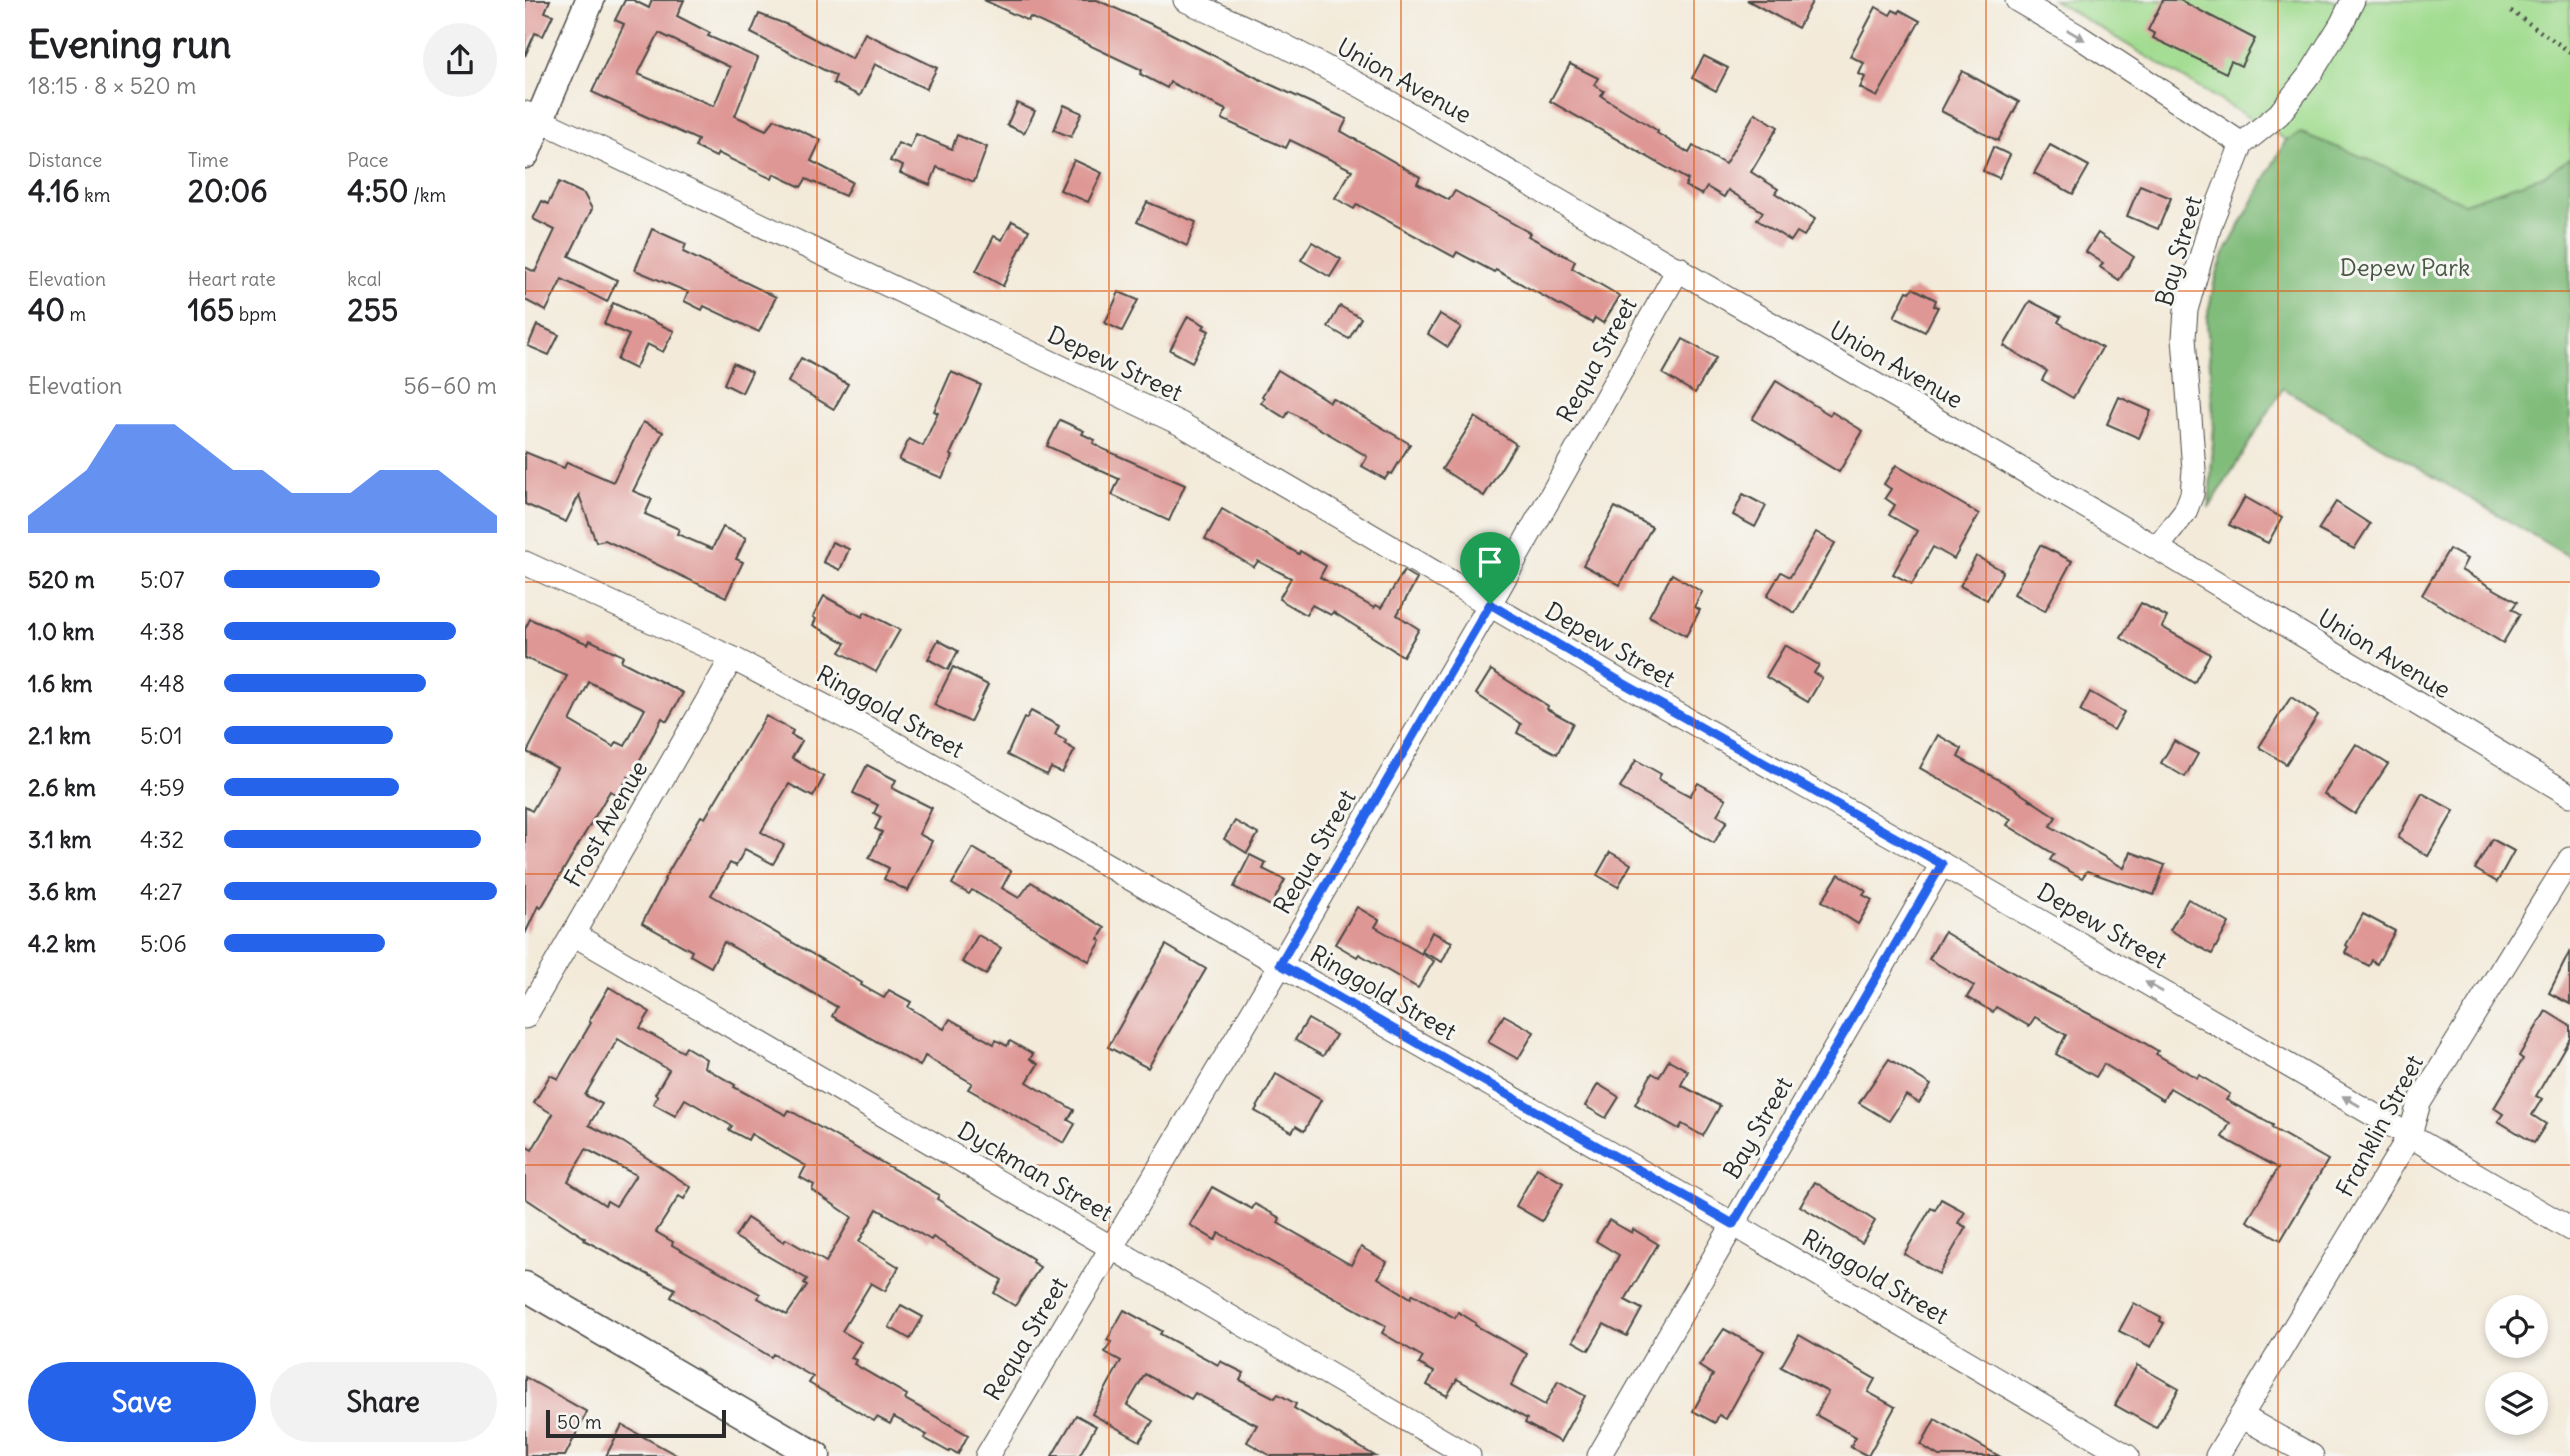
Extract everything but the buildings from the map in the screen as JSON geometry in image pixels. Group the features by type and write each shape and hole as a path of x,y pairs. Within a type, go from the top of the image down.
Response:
{"street":[{"path":"525,154 533,116 590,0"},
{"name":"Union Avenue","path":"1185,0 1281,44 1363,87 1679,268 2570,794"},
{"path":"2017,0 2078,36 2242,144"},
{"name":"Bay Street","path":"2157,548 2185,512 2192,494 2194,470 2184,338 2186,310 2211,222 2242,144 2279,114 2311,73 2353,0"},
{"name":"Depew Street","path":"533,116 1181,424 1623,683 1942,864 2570,1229"},
{"name":"Requa Street","path":"986,1456 1280,964 1490,604 1679,268"},
{"name":"Ringgold Street","path":"525,563 732,658 882,736 1733,1224 2127,1456"},
{"name":"Frost Avenue","path":"525,1017 732,658"},
{"name":"Franklin Street","path":"2217,1456 2410,1135 2419,1102 2570,859"},
{"name":"Bay Street","path":"1599,1456 1942,864"},
{"name":"Dyckman Street","path":"573,934 1469,1456"},
{"path":"525,1286 816,1456"},
{"path":"2241,1416 2312,1456"}],"path":[{"path":"2511,11 2570,52"}],"green space":[{"name":"Depew Park","path":"2053,0 2570,0 2570,557 2283,388 2209,508 2214,427 2207,319 2214,284 2223,257 2286,140"},
{"name":"Depew Park","path":"2301,133 2370,160 2464,203 2543,176 2570,158 2570,557 2283,388 2209,508 2214,427 2207,319 2214,284 2223,257 2286,140"}],"route":[{"path":"1490,604 1623,683 1942,864 1733,1224 1280,964 1490,604"}]}
